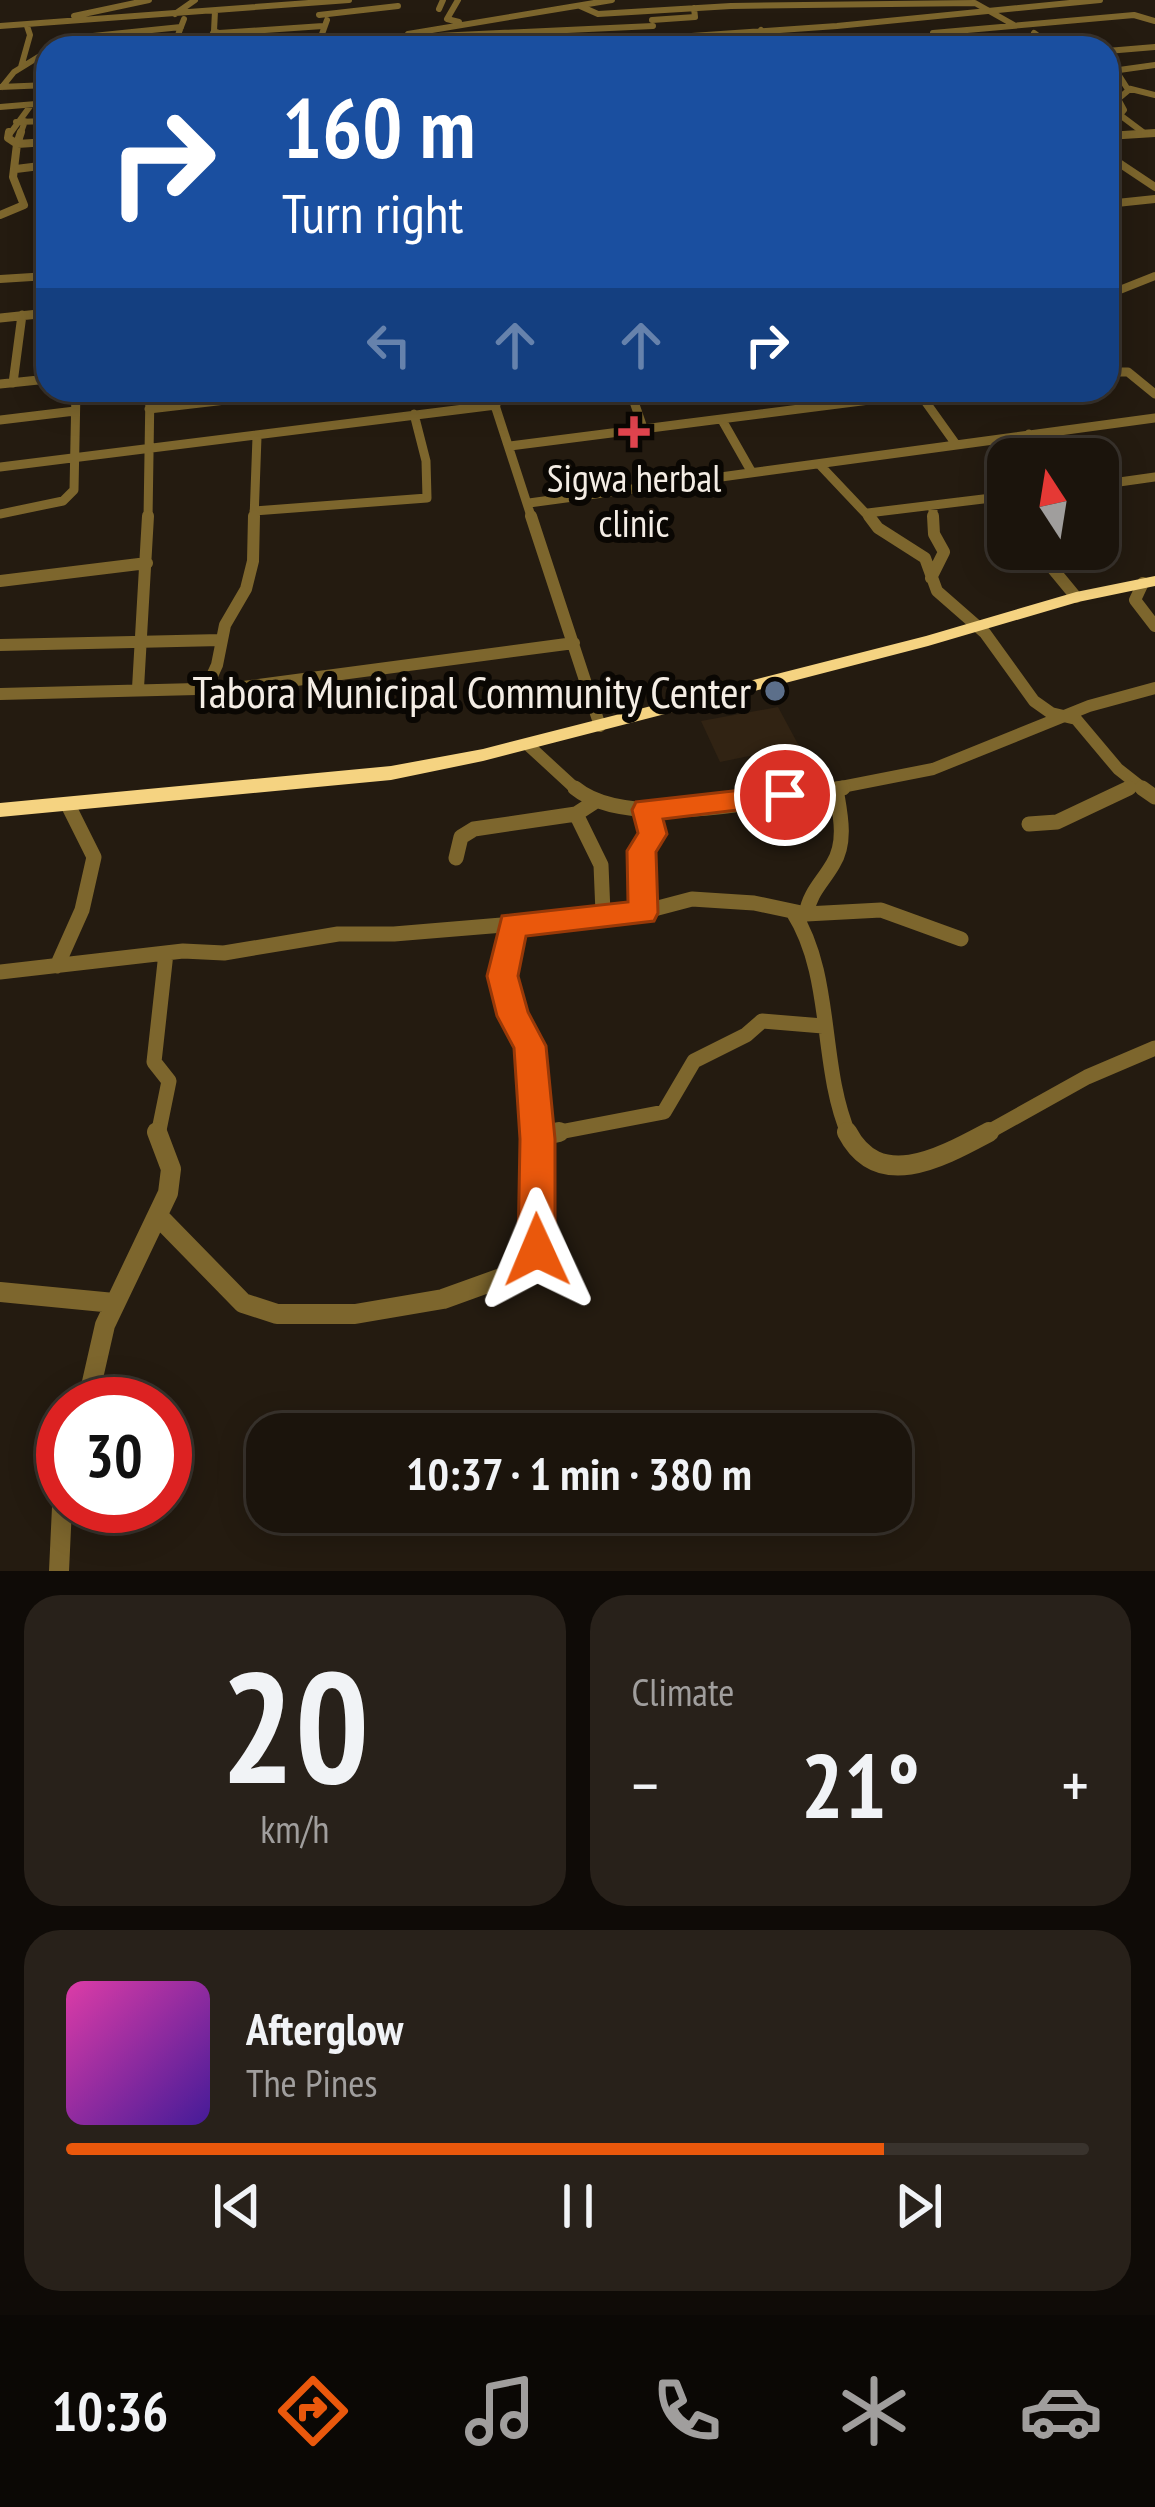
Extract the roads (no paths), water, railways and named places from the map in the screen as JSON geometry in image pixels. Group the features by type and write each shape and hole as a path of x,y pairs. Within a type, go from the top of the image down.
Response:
{"highway":[{"path":"0,810 391,773 528,745 1076,597 1149,582"}],"street":[{"path":"2,26 149,0"},
{"path":"177,36 195,0"},
{"path":"293,4 302,0"},
{"path":"2,26 164,18 186,12 349,0"},
{"path":"412,36 462,23 610,0"},
{"path":"638,0 653,23"},
{"path":"580,6 591,14 729,3 815,7 899,0"},
{"path":"874,3 982,0"},
{"path":"676,36 894,21 1012,4 1099,0 1112,11 1131,15"},
{"path":"441,5 458,2"},
{"path":"458,2 447,20 462,23"},
{"path":"966,2 1036,36"},
{"path":"313,3 326,19 319,36"},
{"path":"319,15 398,3 400,16"},
{"path":"729,3 765,36"},
{"path":"874,3 894,21"},
{"path":"163,4 186,12"},
{"path":"434,36 653,23 695,16 688,5"},
{"path":"815,7 838,18 850,36"},
{"path":"801,28 815,7"},
{"path":"504,9 513,15"},
{"path":"212,36 215,11"},
{"path":"610,13 617,24 614,27"},
{"path":"933,33 1131,15 1155,20"},
{"path":"903,20 936,36"},
{"path":"1137,26 1155,20"},
{"path":"462,23 463,34"},
{"path":"649,36 653,23"},
{"path":"21,67 30,35 27,26"},
{"path":"92,36 181,26"},
{"path":"214,31 322,26"},
{"path":"538,32 543,36"},
{"path":"1119,50 1155,47"},
{"path":"1,87 36,59"},
{"path":"1119,70 1155,65"},
{"path":"1119,81 1155,95"},
{"path":"1,87 36,86"},
{"path":"1119,100 1130,89"},
{"path":"32,105 23,121 9,130 8,140 36,143"},
{"path":"0,107 36,105"},
{"path":"1119,120 1144,133"},
{"path":"0,128 36,121"},
{"path":"1119,135 1155,133"},
{"path":"0,215 24,206 13,177 17,144"},
{"path":"1119,162 1155,187"},
{"path":"16,169 36,166"},
{"path":"1119,170 1130,170"},
{"path":"1119,202 1155,199"},
{"path":"1119,292 1139,278 1155,275"},
{"path":"0,279 36,277"},
{"path":"0,317 36,314"},
{"path":"13,383 22,315"},
{"path":"1119,372 1128,372 1155,394"},
{"path":"0,384 36,380"},
{"path":"0,514 66,500 75,487 75,402"},
{"path":"138,688 147,563 149,402"},
{"path":"149,409 198,402"},
{"path":"1,468 257,437 470,402"},
{"path":"495,402 600,726"},
{"path":"634,402 643,428"},
{"path":"509,446 859,402"},
{"path":"926,402 955,443"},
{"path":"0,420 75,411"},
{"path":"254,511 428,498 414,414"},
{"path":"529,503 1155,418"},
{"path":"722,420 751,471"},
{"path":"1029,434 1033,438"},
{"path":"206,689 221,640 247,589 254,550 257,437"},
{"path":"819,464 884,532 925,559 937,591 978,625 1034,700 1083,725 1136,784 1155,797"},
{"path":"1119,482 1155,477"},
{"path":"868,514 987,499"},
{"path":"931,578 944,552 934,534 933,506"},
{"path":"0,581 147,563"},
{"path":"1054,570 1076,597"},
{"path":"1149,582 1135,600 1155,626"},
{"path":"0,645 221,640"},
{"path":"0,694 206,689 339,677 574,643"},
{"path":"528,745 581,793 596,801 646,810 836,789 933,769 1066,715 1155,688"},
{"path":"1029,824 1057,822 1136,784"},
{"path":"836,789 843,844 799,913 807,935 830,1081 856,1146 871,1162 891,1168 954,1148 1088,1077 1155,1048"},
{"path":"456,858 461,837 474,830 576,814 596,801"},
{"path":"57,966 92,884 94,857 68,805"},
{"path":"643,913 642,851 653,834 646,810"},
{"path":"576,814 601,865 603,914"},
{"path":"0,972 166,953 219,954 338,934 643,913 692,899 754,903 799,913 881,910 961,939"},
{"path":"159,1217 206,1259 240,1301 256,1310 338,1315 446,1298 513,1275 535,1257 538,1139 529,1042 513,1016 503,976 512,925"},
{"path":"94,1377 114,1303 159,1217 171,1180 157,1133 169,1081 154,1063 166,953"},
{"path":"538,1139 558,1131 664,1112 678,1093 684,1072 700,1056 746,1039 761,1021 823,1026"},
{"path":"0,1292 114,1303"},
{"path":"59,1571 61,1533"}],"place":[{"name":"Sigwa herbal clinic","path":"634,432"},
{"name":"Tabora Municipal Community Center","path":"775,691"}]}
